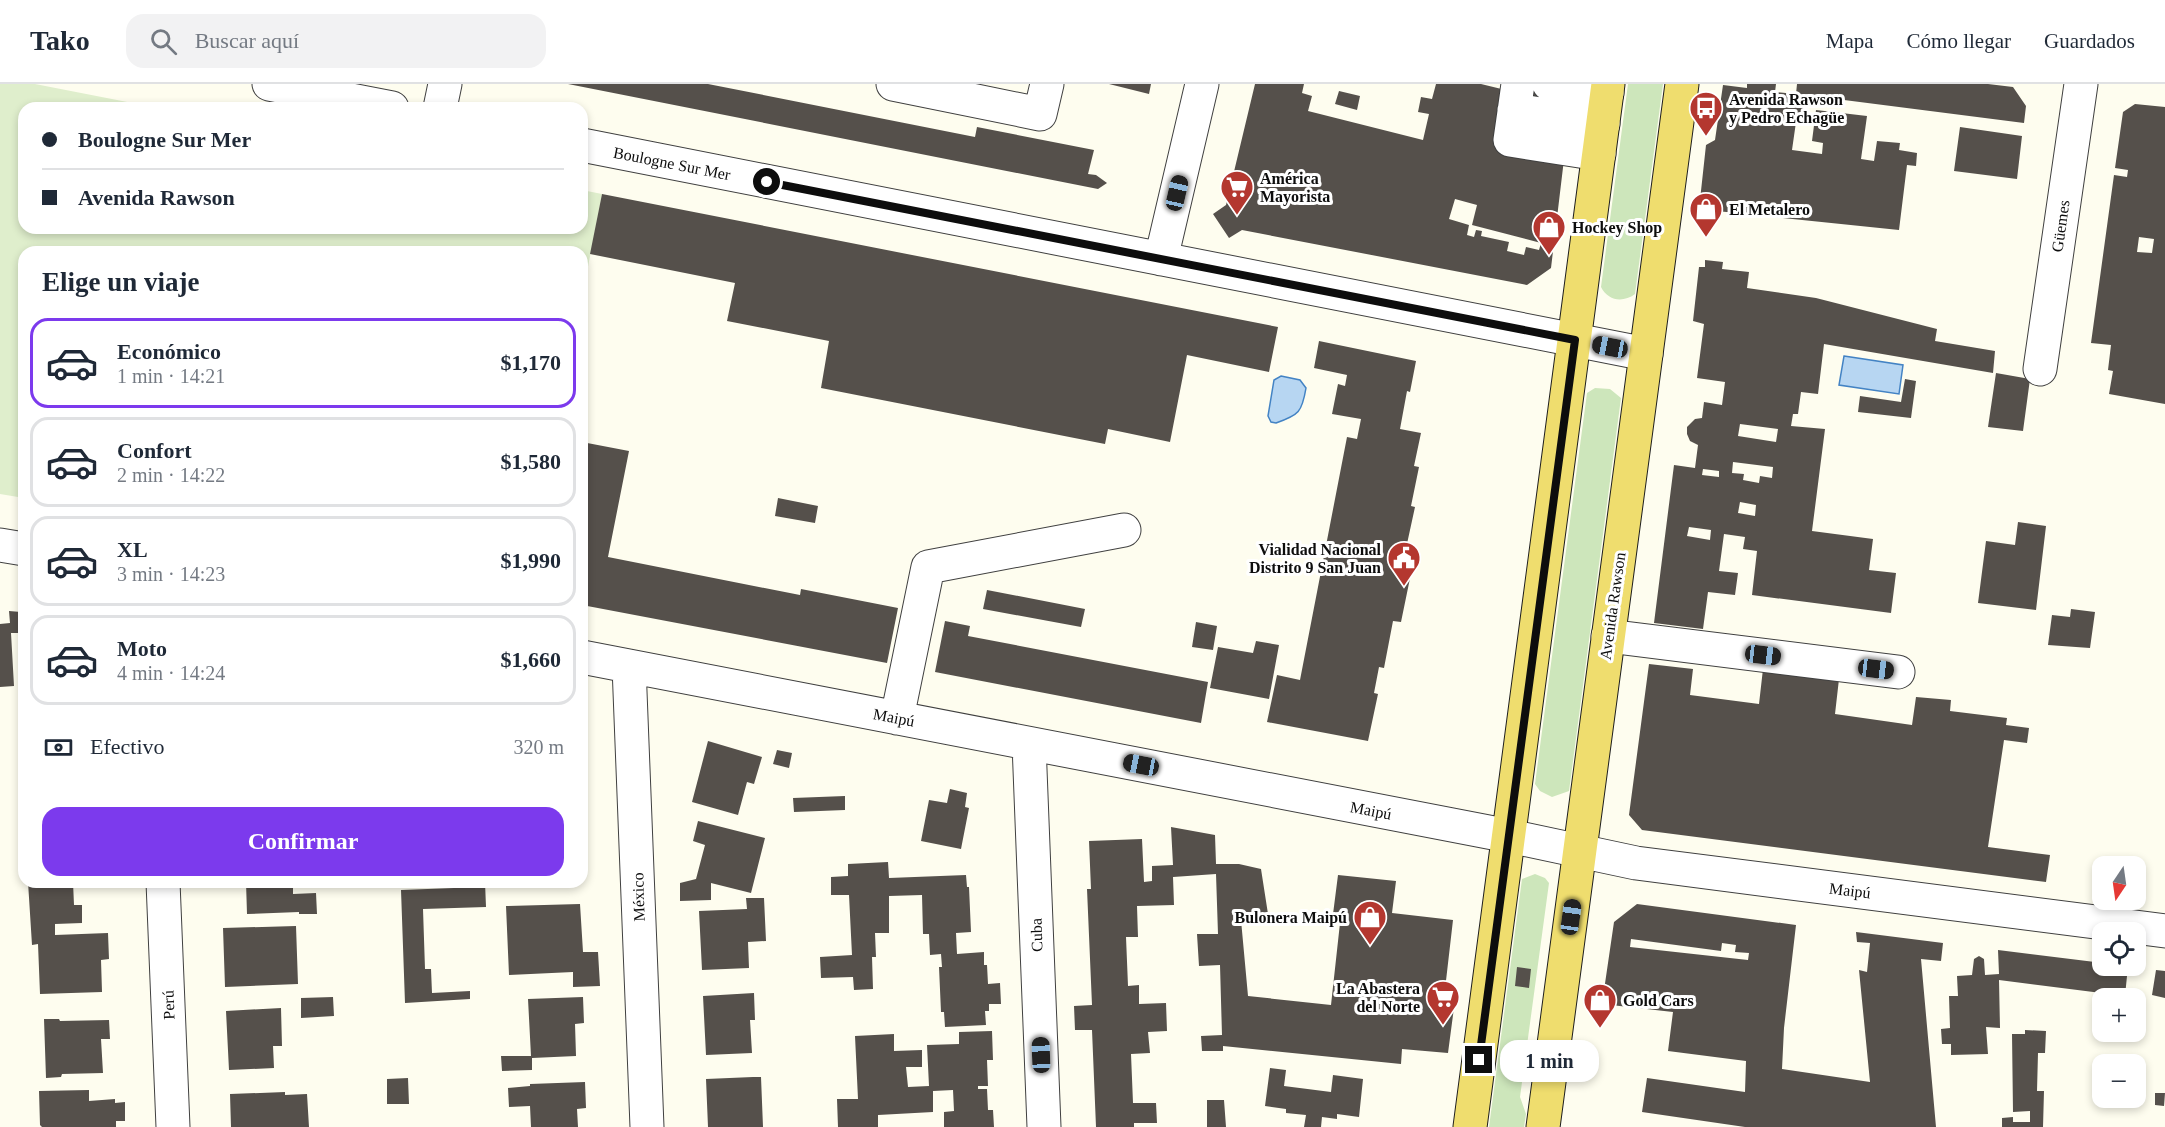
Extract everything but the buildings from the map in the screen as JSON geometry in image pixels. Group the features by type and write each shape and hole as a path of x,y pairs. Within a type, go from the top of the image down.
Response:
{"main road":[{"name":"Avenida Rawson","path":"1543,1127 1682,84"},
{"path":"1470,1127 1604,114"}],"street":[{"path":"269,84 361,102"},
{"path":"441,102 445,84"},
{"path":"892,84 1040,114 1047,84"},
{"path":"1161,259 1202,84"},
{"path":"1549,84 1604,114"},
{"name":"Güemes","path":"2040,369 2081,84"},
{"path":"1516,97 1604,114"},
{"name":"Boulogne Sur Mer","path":"588,146 1646,354"},
{"path":"897,718 928,567 1124,530"},
{"path":"0,544 18,548"},
{"path":"0,568 18,567"},
{"path":"1608,636 1898,672"},
{"name":"Maipú","path":"588,658 1648,864 2165,931"},
{"name":"México","path":"629,666 648,1127"},
{"name":"Cuba","path":"1029,744 1044,1127"},
{"name":"Perú","path":"163,888 173,1127"}],"green space":[{"path":"0,84 35,84 127,102 18,102 18,234 588,234 588,191 602,194 588,267 588,246 18,246 18,497 0,494"},
{"path":"1628,84 1663,84 1635,294 1626,299 1616,299 1604,292 1601,287"},
{"path":"1595,388 1610,389 1621,398 1569,791 1552,797 1540,791 1535,784 1587,393"},
{"path":"1535,874 1545,878 1549,883 1520,1097 1526,1114 1524,1127 1489,1127 1522,879"}],"water":[{"path":"1844,356 1903,365 1899,394 1839,385"},
{"path":"1281,376 1300,380 1306,388 1298,412 1276,423 1271,422 1268,416 1274,380"}],"place":[{"name":"Avenida Rawson y Pedro Echagüe","path":"1706,137"},
{"name":"América Mayorista","path":"1237,216"},
{"name":"El Metalero","path":"1706,238"},
{"name":"Hockey Shop","path":"1549,256"},
{"name":"Vialidad Nacional Distrito 9 San Juan","path":"1404,587"},
{"name":"Bulonera Maipú","path":"1370,946"},
{"name":"La Abastera del Norte","path":"1443,1026"},
{"name":"Gold Cars","path":"1600,1029"}],"route":[{"path":"767,182 1575,340 1479,1060"}]}
